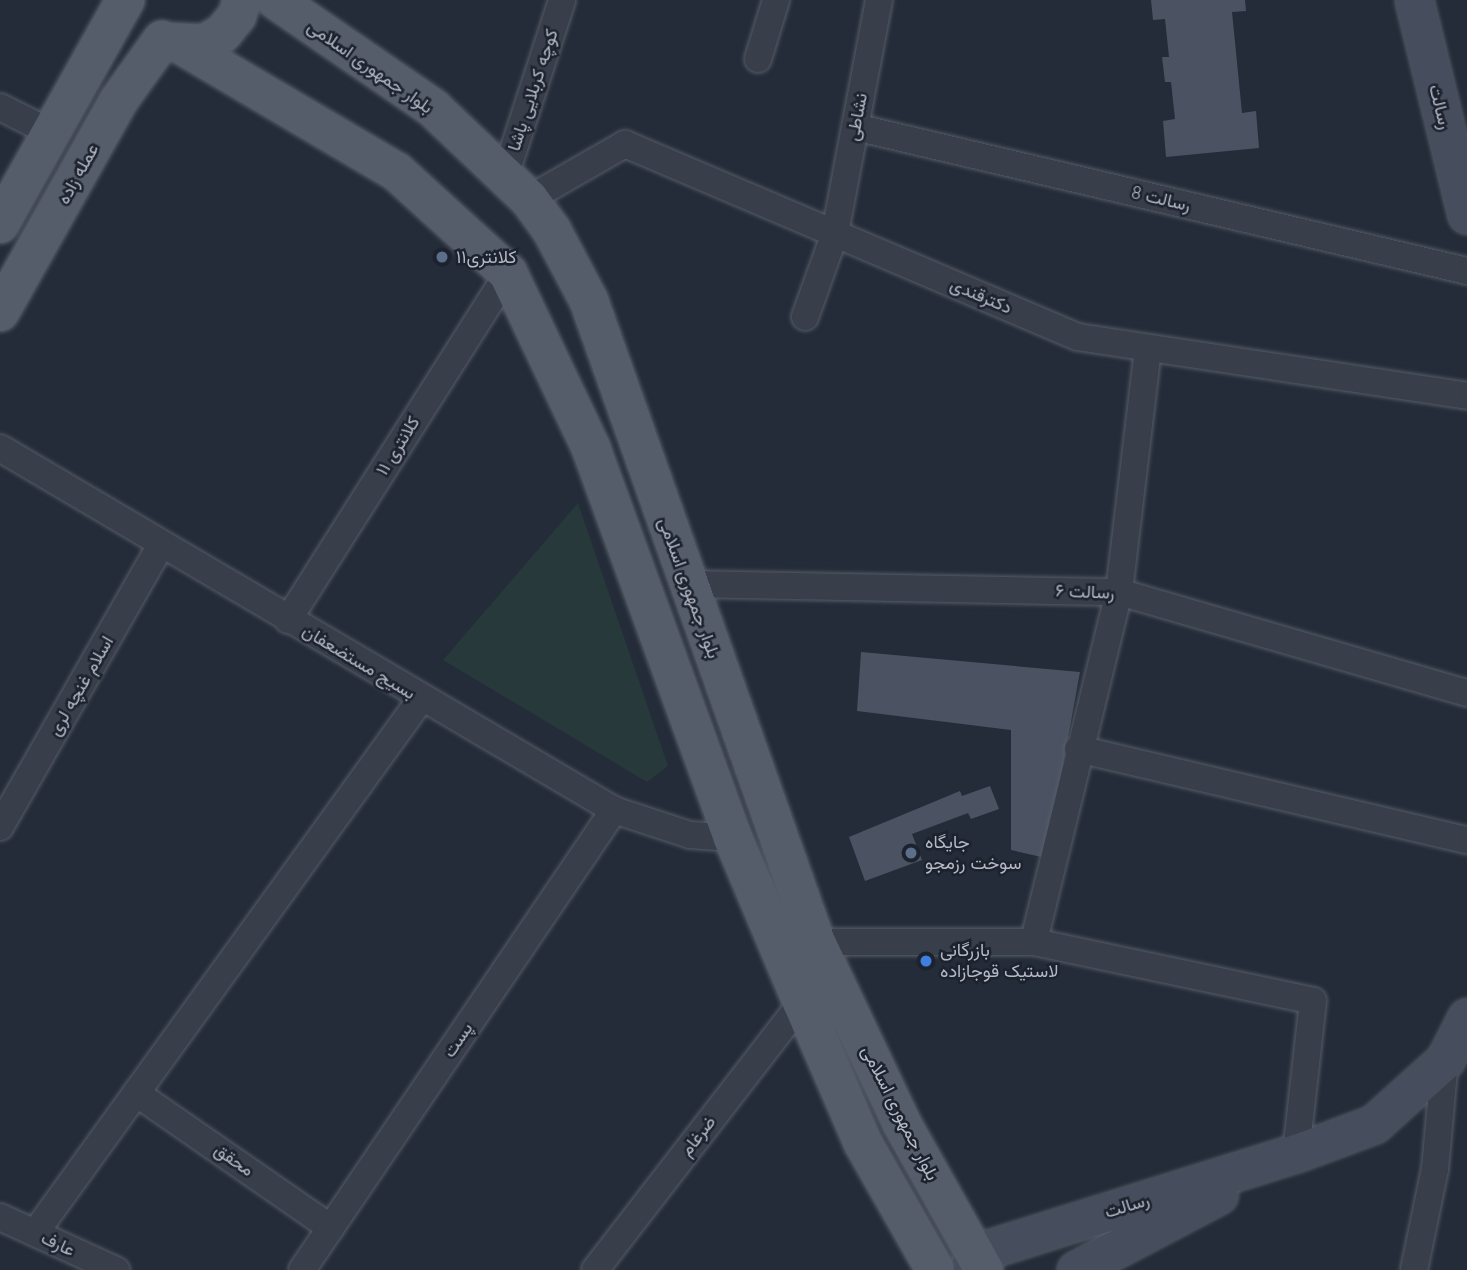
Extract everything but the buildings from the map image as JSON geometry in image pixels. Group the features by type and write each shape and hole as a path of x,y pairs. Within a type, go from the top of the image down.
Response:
{"main road":[{"path":"0,224 125,0"},
{"path":"134,0 145,27 397,173 508,273 591,447 733,838 802,1002 863,1143 935,1270"},
{"path":"173,43 204,44 223,33 237,16 242,0"},
{"name":"بلوار جمهوری اسلامی","path":"276,0 433,108 516,189 552,231 589,300 816,942 902,1124 976,1264"},
{"name":"رسالت","path":"1414,0 1457,144 1467,215"},
{"name":"عمله زاده","path":"0,312 119,100 173,43"},
{"name":"رسالت","path":"976,1264 1374,1124 1445,1060 1467,1017"},
{"name":"رسالت","path":"1076,1270 1296,1153"}],"street":[{"name":"کوچه کربلایی پاشا","path":"516,189 562,0"},
{"path":"758,60 776,0"},
{"name":"نشاطی","path":"806,317 835,233 879,0"},
{"path":"0,107 52,133"},
{"name":"رسالت 8","path":"855,127 1467,271"},
{"name":"دکترقندی","path":"516,189 625,144 1078,337 1467,396"},
{"name":"کلانتری ۱۱","path":"288,620 508,273"},
{"path":"1034,943 1078,749 1119,592 1149,349"},
{"name":"بسیج مستضعفان","path":"0,448 421,699 614,810 690,835 733,838"},
{"name":"اسلام غنچه لری","path":"0,827 161,545"},
{"name":"رسالت ۶","path":"689,584 1119,592 1467,693"},
{"path":"35,1233 421,699"},
{"path":"1078,749 1467,840"},
{"name":"پست","path":"302,1270 614,810"},
{"path":"816,942 1034,943 1313,1001 1296,1153"},
{"name":"ضرغام","path":"595,1270 802,1002"},
{"path":"1415,1270 1435,1169 1445,1060"},
{"name":"محقق","path":"136,1093 331,1228"},
{"name":"عارف","path":"0,1217 116,1270"}],"shaded area":[{"path":"578,503 668,766 647,782 443,660"}],"place":[{"name":"کلانتری۱۱","path":"442,257"},
{"name":"جایگاه سوخت رزمجو","path":"911,853"},
{"name":"بازرگانی لاستیک قوجازاده","path":"926,961"}]}
